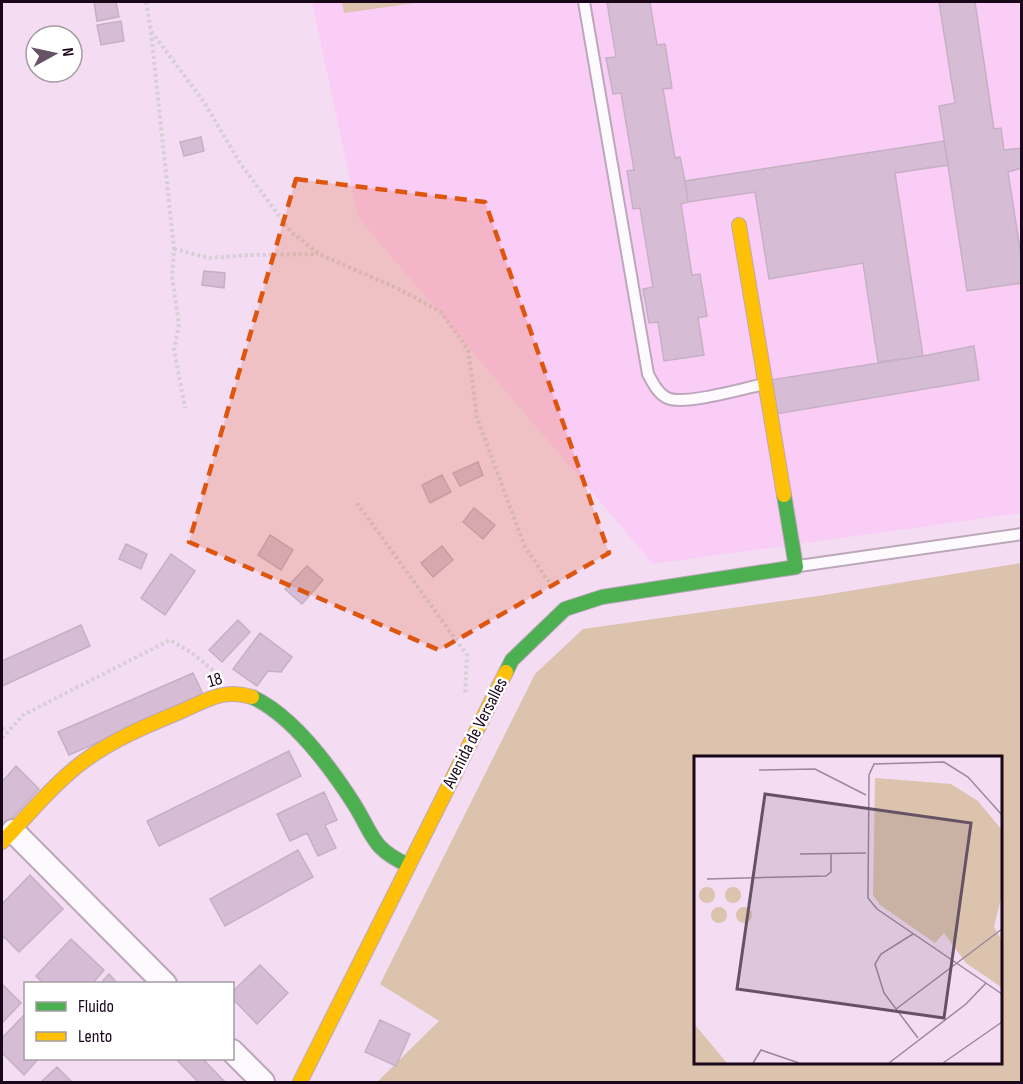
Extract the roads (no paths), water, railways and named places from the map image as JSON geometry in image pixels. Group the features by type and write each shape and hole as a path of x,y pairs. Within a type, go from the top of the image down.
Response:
{"street":[{"path":"739,225 796,567"},
{"name":"Avenida de Versalles","path":"300,1083 512,660 565,609 602,597 796,567"},
{"name":"18","path":"7,836 64,777 86,760 142,729 217,696 240,693 261,701 282,717 303,738 321,757 348,795 377,844 390,857 408,865"},
{"path":"7,836 163,982"},
{"path":"234,1053 263,1083"}],"lane":[{"path":"584,2 648,374 657,390 669,399 690,399 764,384"},
{"path":"796,567 1022,534"}]}
